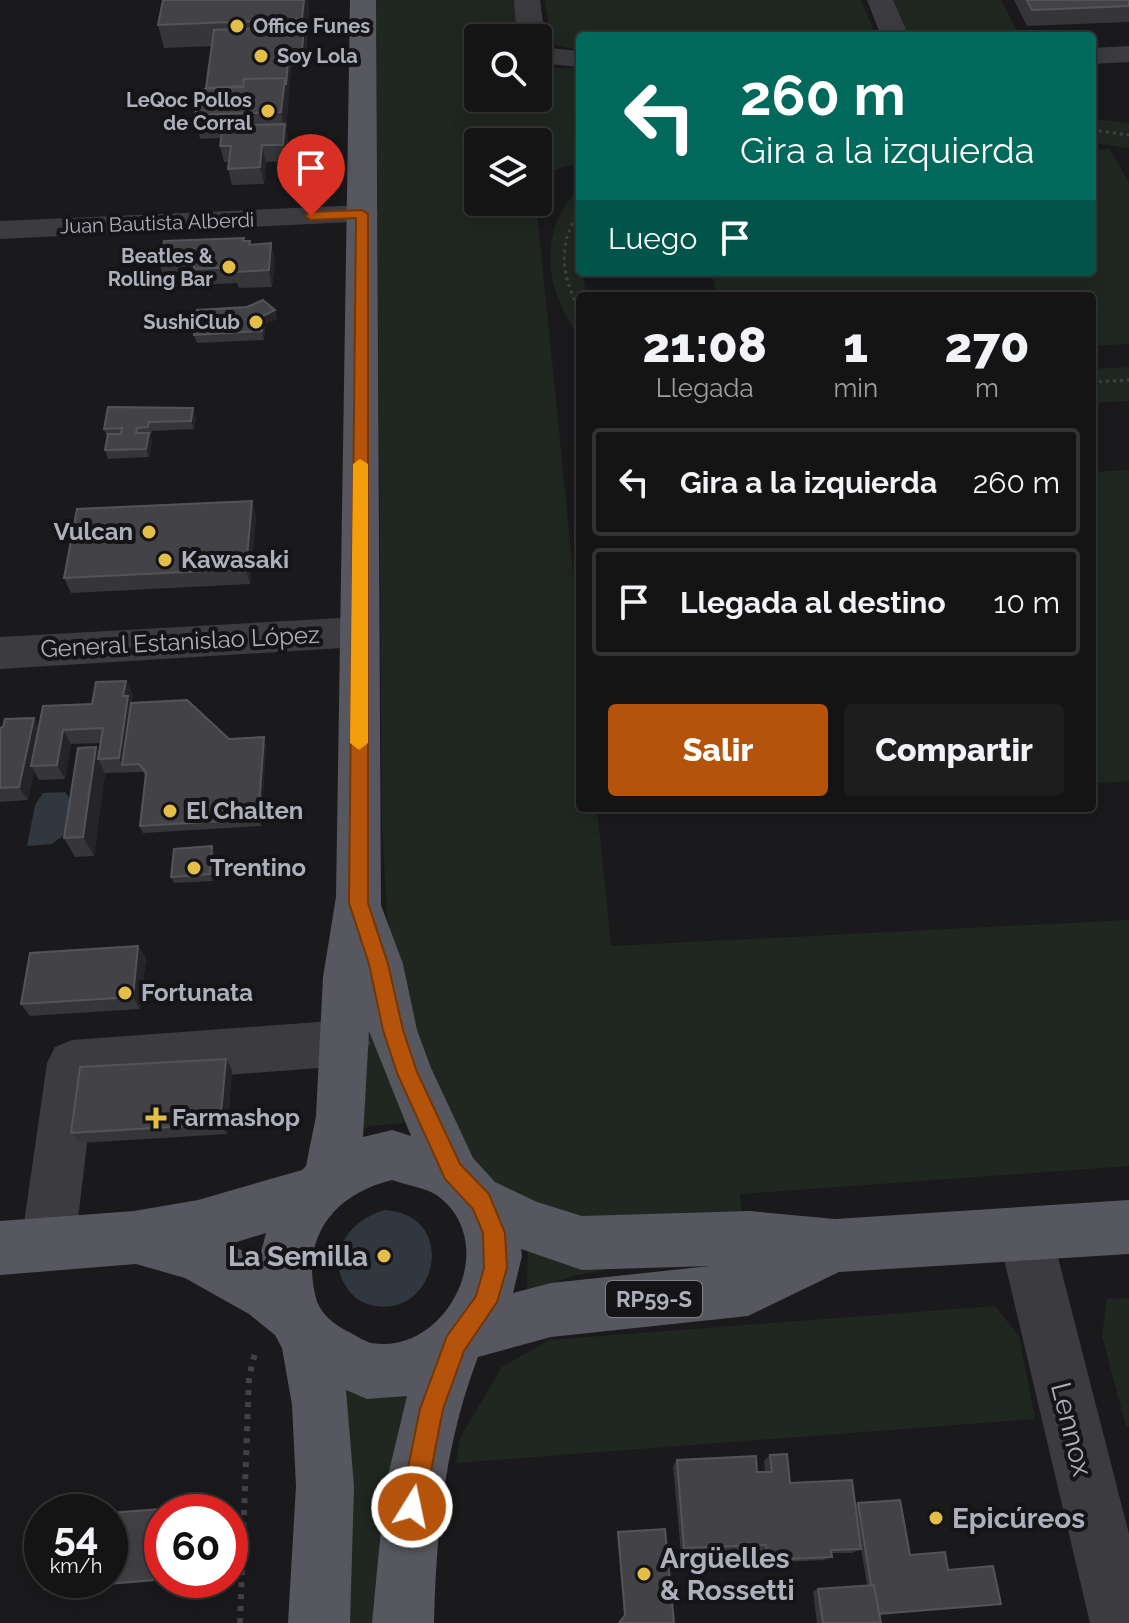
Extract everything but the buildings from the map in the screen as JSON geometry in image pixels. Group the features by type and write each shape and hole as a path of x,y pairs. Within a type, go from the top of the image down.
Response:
{"main road":[{"path":"319,1623 325,1486 320,1405 285,1283 287,1249 298,1217 324,1185 341,1116 347,977 358,903 363,0"},
{"path":"358,903 379,964 393,1030 408,1073 494,1233 496,1268 486,1302 461,1338 431,1409 405,1556 403,1623"},
{"path":"24,1246 134,1238 198,1227 324,1185 359,1162 392,1155 423,1159 467,1187"},
{"name":"RP59-S","path":"467,1187 529,1226 582,1243 750,1238 835,1246 1129,1227"},
{"path":"134,1238 194,1253 268,1295 300,1327"},
{"name":"RP59-S","path":"300,1327 332,1359 362,1371 394,1372 427,1362 461,1338 551,1310 748,1289 835,1246"}],"street":[{"path":"527,0 530,24"},
{"path":"880,0 893,32"},
{"path":"1096,56 1129,54"},
{"path":"552,56 576,59"},
{"name":"Juan Bautista Alberdi","path":"0,230 362,214"},
{"name":"General Estanislao López","path":"0,653 359,632"},
{"path":"24,1246 72,1063 345,1043"},
{"name":"Lennox","path":"1025,1234 1121,1623"}],"path":[{"path":"1096,131 1129,135"},
{"path":"576,218 565,239 562,261 567,286 576,303"},
{"path":"1096,382 1129,380"},
{"path":"240,1623 249,1377"}],"shaded area":[{"path":"376,0 516,0 519,24 464,24 464,112 552,112 552,68 576,68 576,163 552,171 552,128 464,128 464,216 537,216 576,600 576,812 597,812 611,946 1129,920 1129,1166 740,1194 743,1234 588,1231 496,1186 451,1138 406,1020 387,915 382,827"},
{"path":"545,0 861,0 873,29 866,32 576,32 576,50 552,44 552,24 548,24"},
{"path":"893,0 1001,0 1018,32 907,32"},
{"path":"1096,119 1129,123 1129,148 1096,144"},
{"path":"1110,149 1129,183 1129,344 1096,346 1096,292 716,292 712,276 1096,276 1096,150"},
{"path":"576,193 576,276 582,276 586,292 576,292 576,331 559,301 550,261 551,242 566,205"},
{"path":"1129,367 1129,401 1096,403 1096,369"},
{"path":"1129,470 1129,781 1096,784 1096,472"},
{"path":"65,792 70,799 65,834 52,844 27,846 35,805 43,793"},
{"path":"356,977 416,1122 369,1126 358,1131"},
{"name":"La Semilla","path":"385,1210 408,1216 423,1228 431,1245 431,1263 425,1281 414,1296 398,1305 377,1306 360,1301 350,1292 338,1263 340,1251 352,1230 361,1221"},
{"path":"528,1238 574,1262 605,1270 573,1276 527,1292"},
{"path":"1129,1298 1129,1426 1126,1426 1102,1336 1107,1299"},
{"path":"995,1306 1019,1336 1035,1419 456,1463 460,1438 502,1367 549,1340"},
{"path":"332,1359 427,1362 403,1623 319,1623"}],"slow traffic":[{"path":"359,743 360,464"}],"place":[{"name":"Office Funes","path":"237,26"},
{"name":"Soy Lola","path":"261,56"},
{"name":"LeQoc Pollos de Corral","path":"268,111"},
{"name":"Beatles & Rolling Bar","path":"229,267"},
{"name":"SushiClub","path":"256,322"},
{"name":"Vulcan","path":"149,532"},
{"name":"Kawasaki","path":"165,560"},
{"name":"El Chalten","path":"170,811"},
{"name":"Trentino","path":"194,868"},
{"name":"Fortunata","path":"125,993"},
{"name":"Farmashop","path":"156,1118"},
{"name":"La Semilla","path":"384,1256"},
{"name":"Epicúreos","path":"936,1518"},
{"name":"Argüelles & Rossetti","path":"644,1574"}],"route":[{"path":"311,216 362,214 358,903 379,964 393,1030 408,1073 453,1172 469,1185 481,1202 494,1233 496,1268 486,1302 455,1344 431,1409 412,1507"}]}
